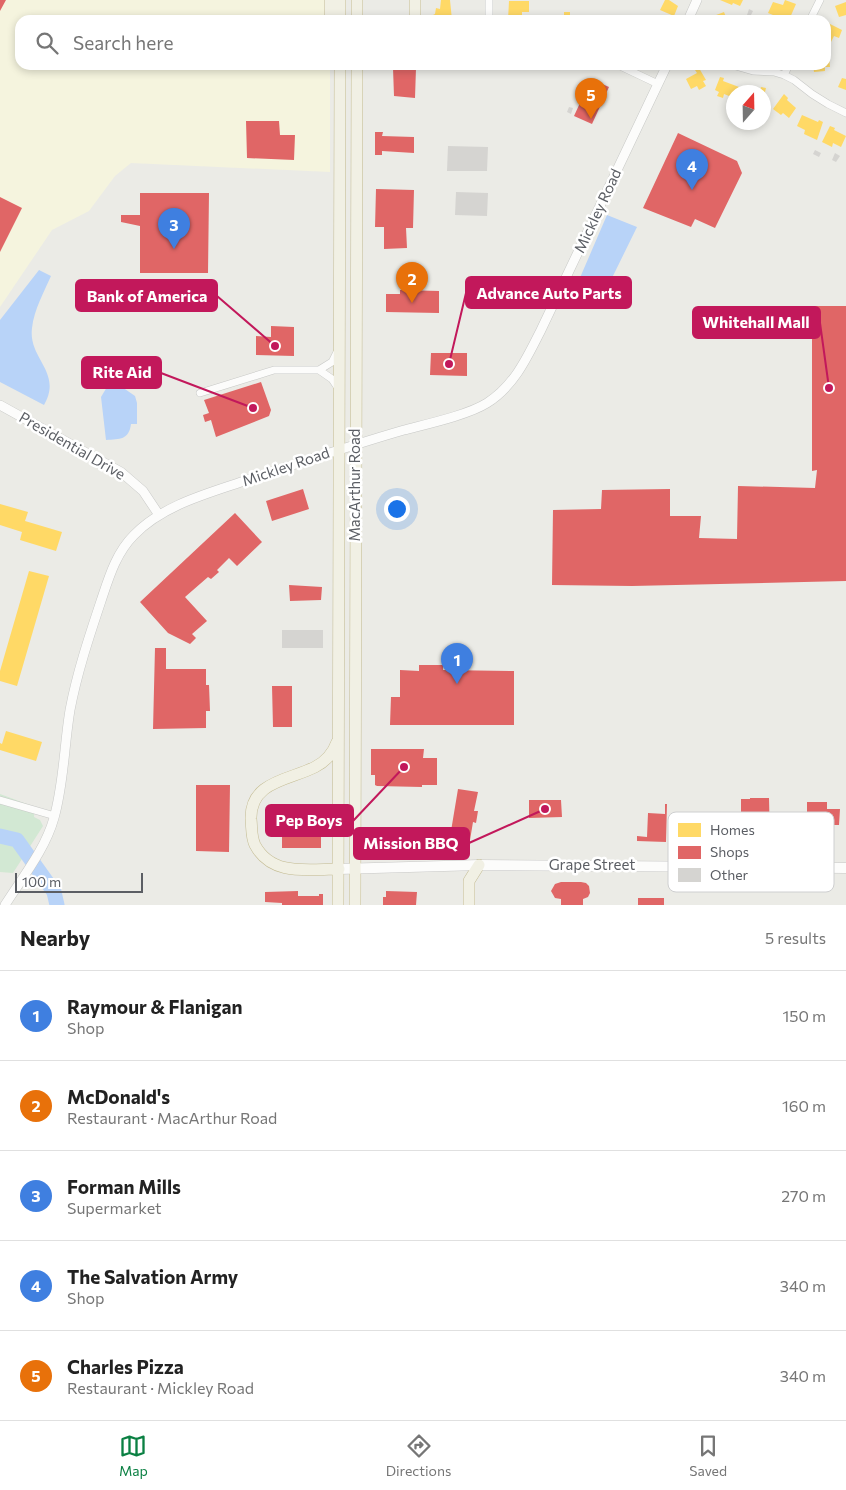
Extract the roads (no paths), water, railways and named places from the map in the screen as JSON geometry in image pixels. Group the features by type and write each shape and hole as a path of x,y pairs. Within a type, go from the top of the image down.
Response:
{"highway":[{"path":"330,0 330,15"},
{"path":"340,0 340,15"},
{"path":"357,0 357,15"},
{"path":"414,15 415,0"},
{"name":"MacArthur Road","path":"338,905 340,70"},
{"name":"MacArthur Road","path":"355,905 357,70"},
{"path":"339,738 330,755 316,767 274,782 262,790 257,797 251,814 254,843 272,864 290,870 339,869"},
{"path":"469,905 469,880 479,865"}],"main road":[{"name":"Grape Street","path":"339,869 479,865 668,867"}],"street":[{"path":"489,0 489,15"},
{"path":"690,15 697,0"},
{"path":"812,15 820,0"},
{"path":"629,70 658,84"},
{"name":"Mickley Road","path":"5,905 48,835 55,816 77,677 113,567 119,554 132,536 158,515 197,497 339,449 475,408 487,403 498,394 515,377 541,330 665,70"},
{"path":"750,70 774,72 784,75 828,104 846,113"},
{"path":"784,75 786,70"},
{"path":"200,393 274,370 318,370 332,362 340,345"},
{"path":"318,370 332,379 339,391"},
{"name":"Presidential Drive","path":"0,405 121,472 143,491 158,515"},
{"path":"0,800 55,816"}],"water":[{"path":"607,215 637,227 611,280 602,293 593,294 576,287"},
{"path":"39,270 51,276 37,308 32,328 32,339 50,383 49,393 44,405 0,382 0,320"},
{"path":"107,387 122,387 135,396 137,403 137,424 131,424 126,436 120,439 106,440 101,397"}],"waterway":[{"path":"0,836 17,840 54,892 57,905"}],"place":[{"name":"Charles Pizza","path":"591,119"},
{"name":"The Salvation Army","path":"692,190"},
{"name":"Forman Mills","path":"174,249"},
{"name":"McDonald's","path":"412,303"},
{"name":"Bank of America","path":"275,346"},
{"name":"Advance Auto Parts","path":"449,364"},
{"name":"Whitehall Mall","path":"829,388"},
{"name":"Rite Aid","path":"253,408"},
{"name":"Raymour & Flanigan","path":"457,684"},
{"name":"Pep Boys","path":"404,767"},
{"name":"Mission BBQ","path":"545,809"}]}
